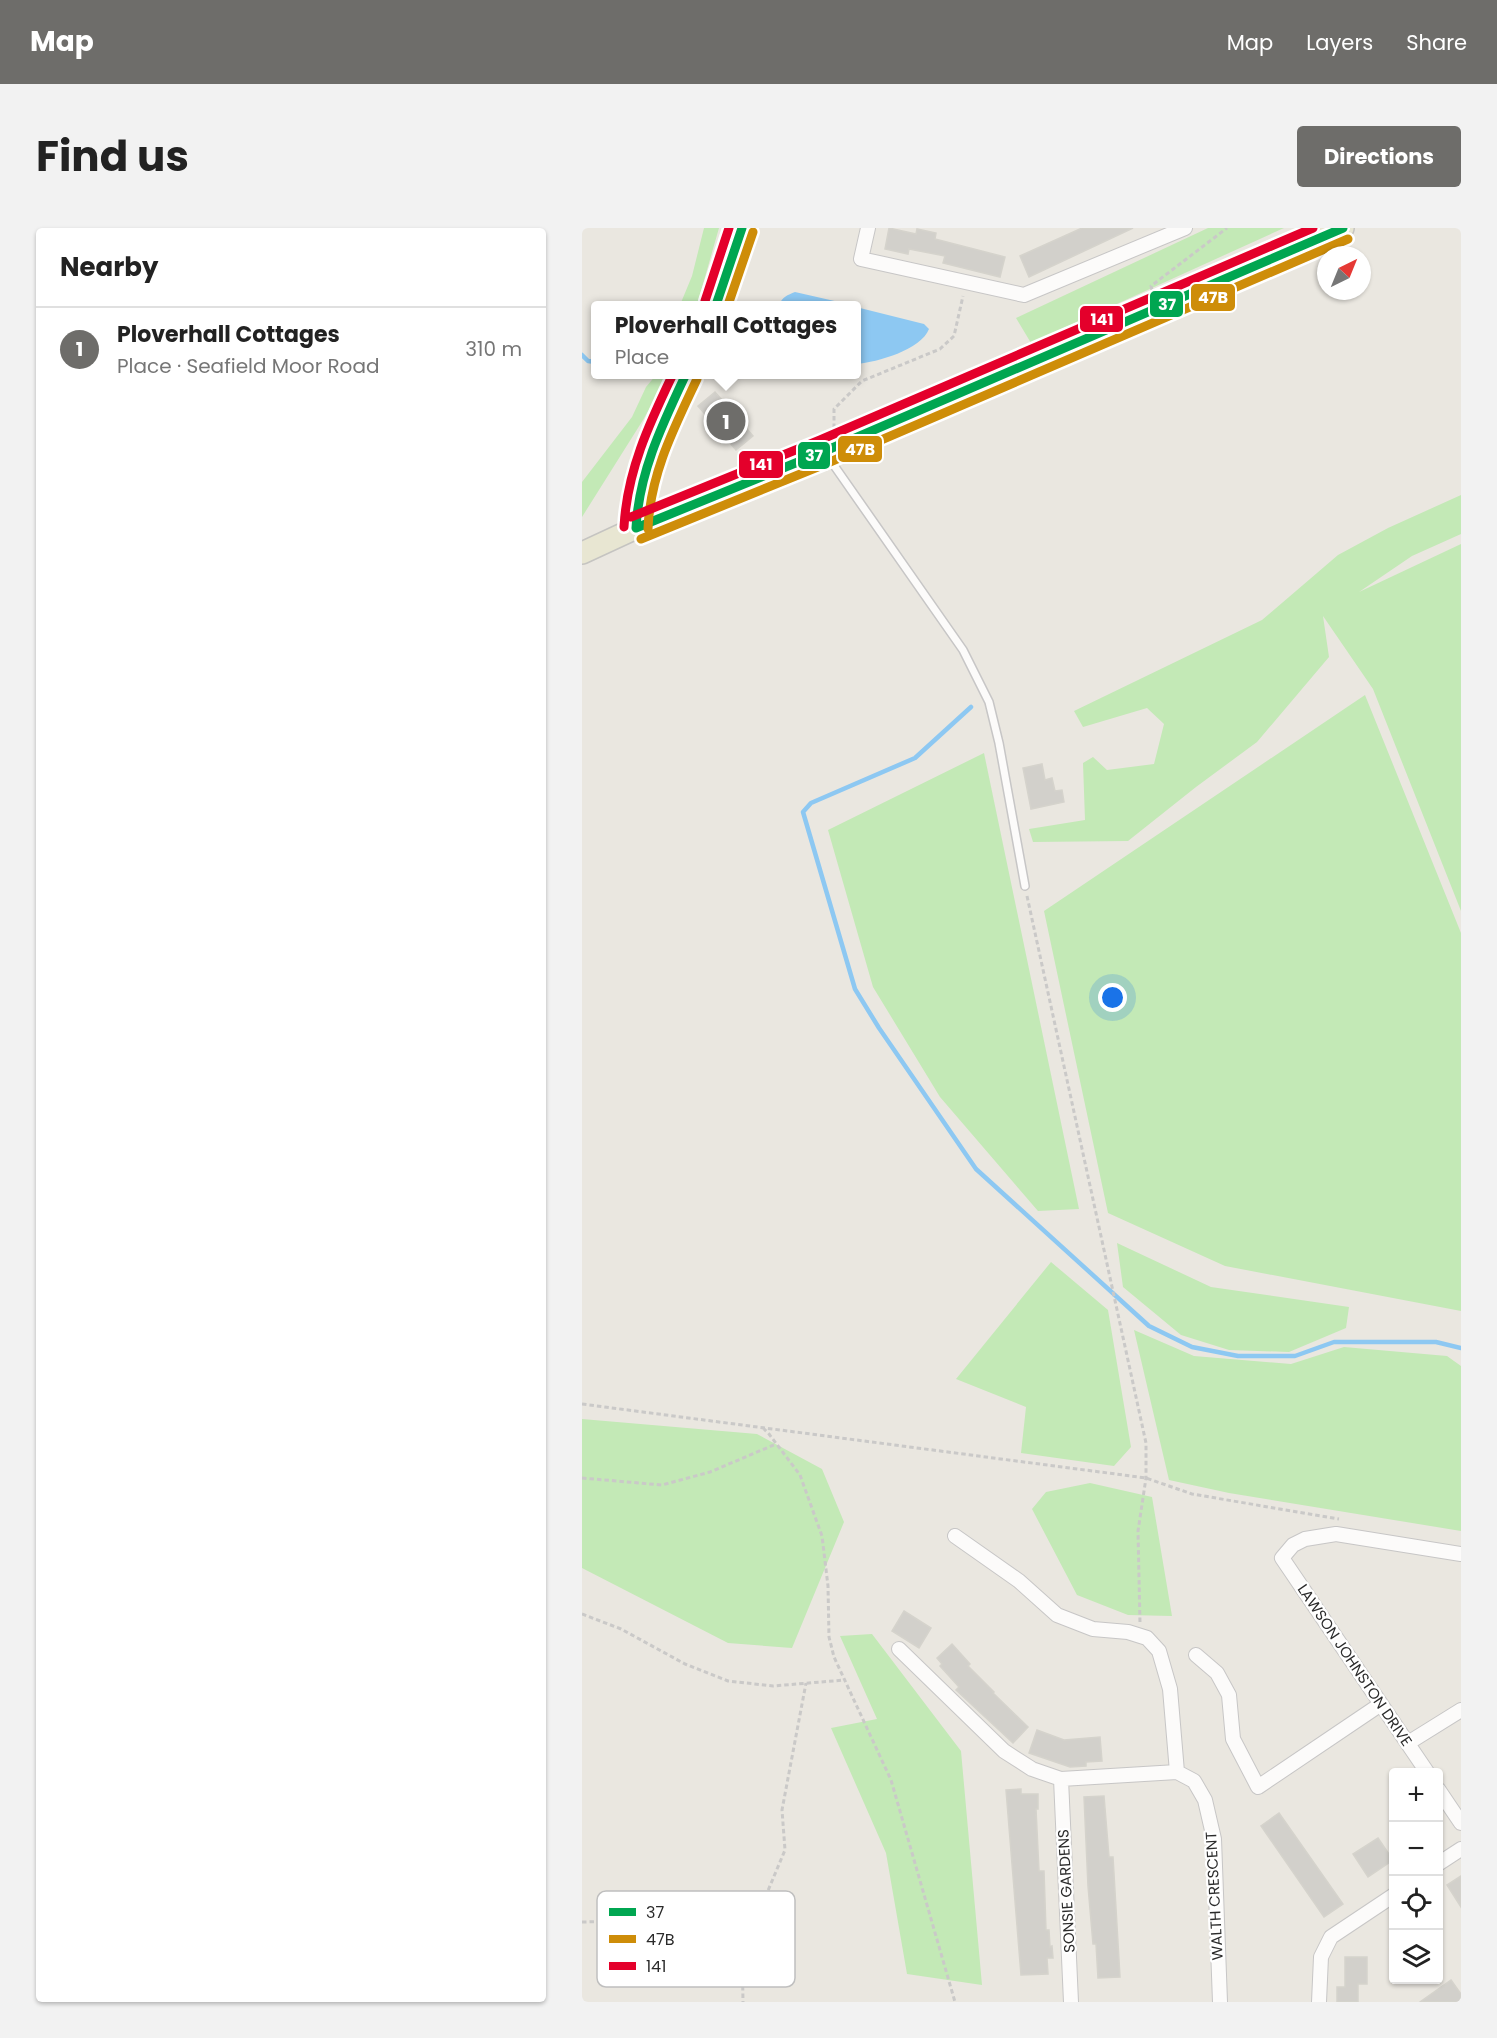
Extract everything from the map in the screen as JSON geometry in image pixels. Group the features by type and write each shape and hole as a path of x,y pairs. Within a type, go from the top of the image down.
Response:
{"main road":[{"path":"718,301 741,228"},
{"path":"582,553 636,528 829,450 1343,228"},
{"path":"636,528 636,506 644,467 684,379"}],"street":[{"path":"868,228 861,259 1024,296 1185,228"},
{"name":"LAWSON JOHNSTON DRIVE","path":"1424,1768 1282,1558 1293,1545 1305,1539 1336,1534 1461,1554"},
{"path":"898,1649 1004,1751 1032,1769 1061,1779 1177,1772 1170,1689 1159,1651 1147,1638 1128,1632 1093,1629 1057,1615 1019,1581 955,1536"},
{"path":"1196,1655 1218,1673 1229,1695 1233,1739 1258,1787 1381,1704"},
{"path":"1408,1743 1461,1710"},
{"name":"WALTH CRESCENT","path":"1177,1772 1194,1781 1205,1800 1214,1839 1220,2002"},
{"name":"SONSIE GARDENS","path":"1061,1779 1071,2002"},
{"path":"1443,1796 1461,1822"},
{"path":"1443,1861 1461,1848"},
{"path":"1319,2002 1321,1957 1331,1937 1389,1897"}],"lane":[{"path":"829,450 963,650 989,702 999,743 1024,886"}],"path":[{"path":"1160,307 1151,286 1227,228"},
{"path":"829,450 834,409 862,381 940,349 954,336 966,282"},
{"path":"1024,886 1146,1443 1146,1478 1138,1531 1140,1636"},
{"path":"582,1404 1146,1478 1192,1494 1344,1520"},
{"path":"762,1428 800,1475 822,1536 828,1586 828,1637 844,1680 891,1780 956,2002"},
{"path":"582,1478 662,1485 710,1472 776,1443"},
{"path":"582,1614 621,1629 685,1664 728,1681 774,1686 844,1680"},
{"path":"768,1891 786,1851 782,1810 806,1683"},
{"path":"582,1922 597,1922"},
{"path":"743,1987 743,2002"}],"green space":[{"path":"704,228 719,228 698,301 682,301 692,276"},
{"path":"1208,228 1284,228 1031,343 1016,318"},
{"path":"653,379 666,379 582,517 582,482 632,417 646,387"},
{"path":"1461,495 1461,534 1412,556 1359,592 1461,544 1461,911 1373,689 1323,616 1329,657 1257,742 1128,841 1033,842 1029,829 1085,820 1083,763 1093,757 1107,770 1154,764 1164,724 1147,708 1083,727 1074,711 1262,620 1338,555 1388,528"},
{"path":"1365,695 1461,933 1461,1311 1225,1266 1108,1213 1044,911"},
{"path":"984,753 1079,1209 1038,1211 940,1097 873,987 828,830"},
{"path":"1117,1243 1211,1287 1349,1307 1346,1328 1289,1352 1229,1350 1181,1335 1123,1287"},
{"path":"1051,1262 1108,1310 1131,1447 1114,1466 1021,1453 1026,1407 956,1379"},
{"path":"1134,1330 1194,1356 1291,1364 1344,1347 1447,1356 1461,1366 1461,1531 1229,1493 1169,1480"},
{"path":"582,1419 757,1434 822,1469 844,1522 792,1648 728,1643 582,1568"},
{"path":"1090,1483 1152,1497 1172,1616 1128,1615 1077,1595 1032,1509 1046,1492"},
{"path":"872,1634 961,1751 982,1985 907,1974 886,1853 831,1728 877,1719 840,1636"}],"water":[{"path":"795,292 834,301 782,301 787,295"},
{"path":"861,308 924,324 929,329 917,343 908,349 876,361 861,363"}],"building":[{"path":"889,228 916,234 917,229 936,233 935,239 1005,257 1000,277 943,263 945,256 909,249 908,254 885,249"},
{"path":"1082,228 1133,228 1029,277 1020,256"},
{"path":"715,392 753,436 736,450 698,406"},
{"path":"1042,764 1045,780 1052,778 1055,791 1062,790 1064,802 1031,809 1023,768"},
{"path":"904,1611 931,1628 919,1648 892,1631"},
{"path":"952,1644 970,1664 968,1666 1028,1727 1013,1743 956,1690 959,1687 940,1666 942,1664 937,1658"},
{"path":"1037,1730 1064,1740 1100,1737 1102,1761 1086,1762 1086,1766 1070,1767 1029,1753"},
{"path":"1021,1789 1021,1794 1038,1794 1038,1809 1036,1809 1039,1871 1044,1871 1046,1930 1049,1930 1053,1958 1047,1958 1048,1974 1021,1975 1006,1790"},
{"path":"1104,1796 1109,1857 1113,1857 1120,1977 1098,1978 1088,1886 1084,1797"},
{"path":"1279,1813 1343,1904 1324,1917 1261,1826"},
{"path":"1378,1838 1389,1854 1389,1863 1368,1877 1353,1854"},
{"path":"1461,1876 1461,1907 1447,1885"},
{"path":"1345,1957 1367,1957 1367,1984 1358,1984 1358,2002 1337,2002 1337,1987 1345,1987"},
{"path":"1451,1980 1461,1994 1461,2002 1420,2002"}],"waterway":[{"path":"582,355 591,361"},
{"path":"971,707 915,758 811,803 803,812 855,989 879,1028 976,1169 1149,1326 1192,1347 1238,1356 1295,1356 1334,1342 1436,1342 1461,1348"}],"transit line":[{"name":"141","path":"705,301 729,228"},
{"name":"37","path":"717,301 742,228"},
{"name":"141","path":"631,517 820,440 1313,228"},
{"name":"37","path":"636,528 825,451 1343,228"},
{"name":"47B","path":"729,301 753,232"},
{"name":"47B","path":"641,539 830,462 1348,239"},
{"name":"141","path":"624,527 634,467 671,379"},
{"name":"37","path":"636,528 642,487 653,449 684,379"},
{"name":"47B","path":"648,529 658,470 697,379"}],"place":[{"name":"Ploverhall Cottages","path":"726,421"}]}
